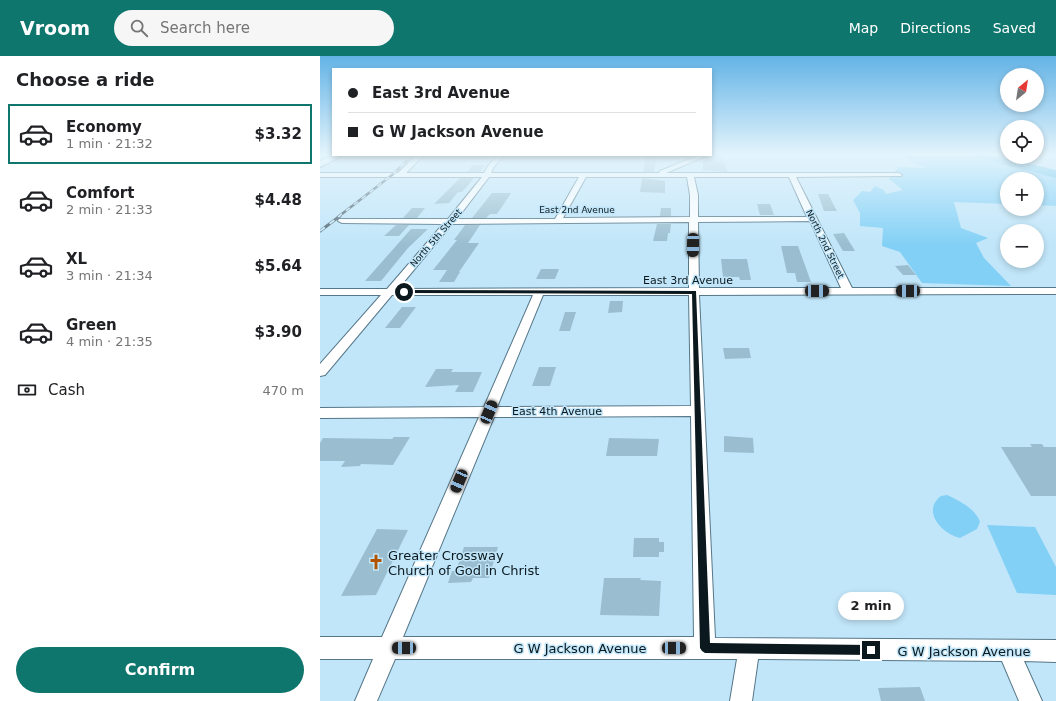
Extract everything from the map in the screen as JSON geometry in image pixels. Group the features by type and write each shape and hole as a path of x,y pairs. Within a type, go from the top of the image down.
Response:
{"street":[{"name":"North 5th Street","path":"320,372 480,185"},
{"path":"558,220 578,185"},
{"path":"692,185 694,195 694,292 705,648"},
{"name":"North 2nd Street","path":"796,185 848,291"},
{"name":"East 2nd Avenue","path":"342,221 450,222 813,219"},
{"name":"East 3rd Avenue","path":"320,292 389,291 539,293 1056,291"},
{"path":"366,701 539,293"},
{"name":"East 4th Avenue","path":"320,413 698,411"},
{"name":"G W Jackson Avenue","path":"320,648 705,648 1056,651"},
{"path":"741,701 749,649"},
{"path":"1008,651 1031,701"}],"shaded area":[{"path":"897,185 1000,185 1000,204 954,202 961,228 988,238 976,243 984,258 1011,286 922,283 900,252 882,246 883,228 860,226 860,213 853,200 862,191 870,192 875,186 884,190 886,194 903,190"},
{"path":"1044,185 1056,185 1056,206 1044,205"},
{"path":"947,495 961,502 975,513 980,522 977,529 960,538 953,536 941,527 933,515 933,508 935,502 941,496"},
{"path":"987,525 1035,527 1056,567 1056,595 1017,593"}],"building":[{"path":"453,185 468,185 462,192 458,192 449,203 434,204"},
{"path":"641,185 665,185 665,193 640,192"},
{"path":"492,193 511,193 497,214 490,214 486,218 472,218"},
{"path":"818,194 828,194 837,211 824,211"},
{"path":"757,204 770,204 774,215 760,215"},
{"path":"412,208 425,208 417,218 403,218"},
{"path":"661,208 671,208 671,216 660,216"},
{"path":"657,224 671,224 667,241 653,241"},
{"path":"396,225 409,225 399,236 384,236"},
{"path":"465,225 480,225 468,243 479,243 454,282 439,282 447,270 433,270 457,240 454,240"},
{"path":"411,229 428,229 408,248 381,281 365,281"},
{"path":"844,233 855,251 843,251 833,234"},
{"path":"781,246 798,246 811,282 797,282 795,273 787,273"},
{"path":"721,259 747,259 751,280 740,280 739,277 723,277"},
{"path":"908,265 916,275 903,275 895,266"},
{"path":"541,269 559,269 555,279 536,279"},
{"path":"610,301 623,301 622,312 608,313"},
{"path":"402,307 416,307 400,328 385,328"},
{"path":"565,312 576,312 570,331 559,331"},
{"path":"723,348 749,348 751,358 725,359"},
{"path":"539,367 556,367 550,386 532,386"},
{"path":"436,369 453,369 451,372 482,372 473,392 455,392 459,385 425,387"},
{"path":"724,436 753,438 754,453 724,452"},
{"path":"394,437 410,437 393,465 361,464 360,466 341,467 345,461 320,461 320,443 323,438 392,439"},
{"path":"609,438 659,439 657,456 606,456"},
{"path":"1030,444 1042,444 1044,447 1056,447 1056,496 1031,496 1001,447 1032,447"},
{"name":"Greater Crossway Church of God in Christ","path":"377,529 408,530 376,595 341,596"},
{"path":"634,538 659,538 659,542 664,542 664,552 659,552 659,557 633,557"},
{"path":"464,547 498,547 489,578 473,578 471,582 448,583 452,571 456,571"},
{"path":"604,578 641,578 640,580 661,581 659,616 600,615"},
{"path":"920,687 925,701 881,701 878,688"}],"railway":[{"path":"338,217 379,185"},
{"path":"320,231 340,216"}],"place":[{"name":"Greater Crossway Church of God in Christ","path":"376,562"}],"route":[{"path":"404,292 694,292 705,648 871,650"}]}
